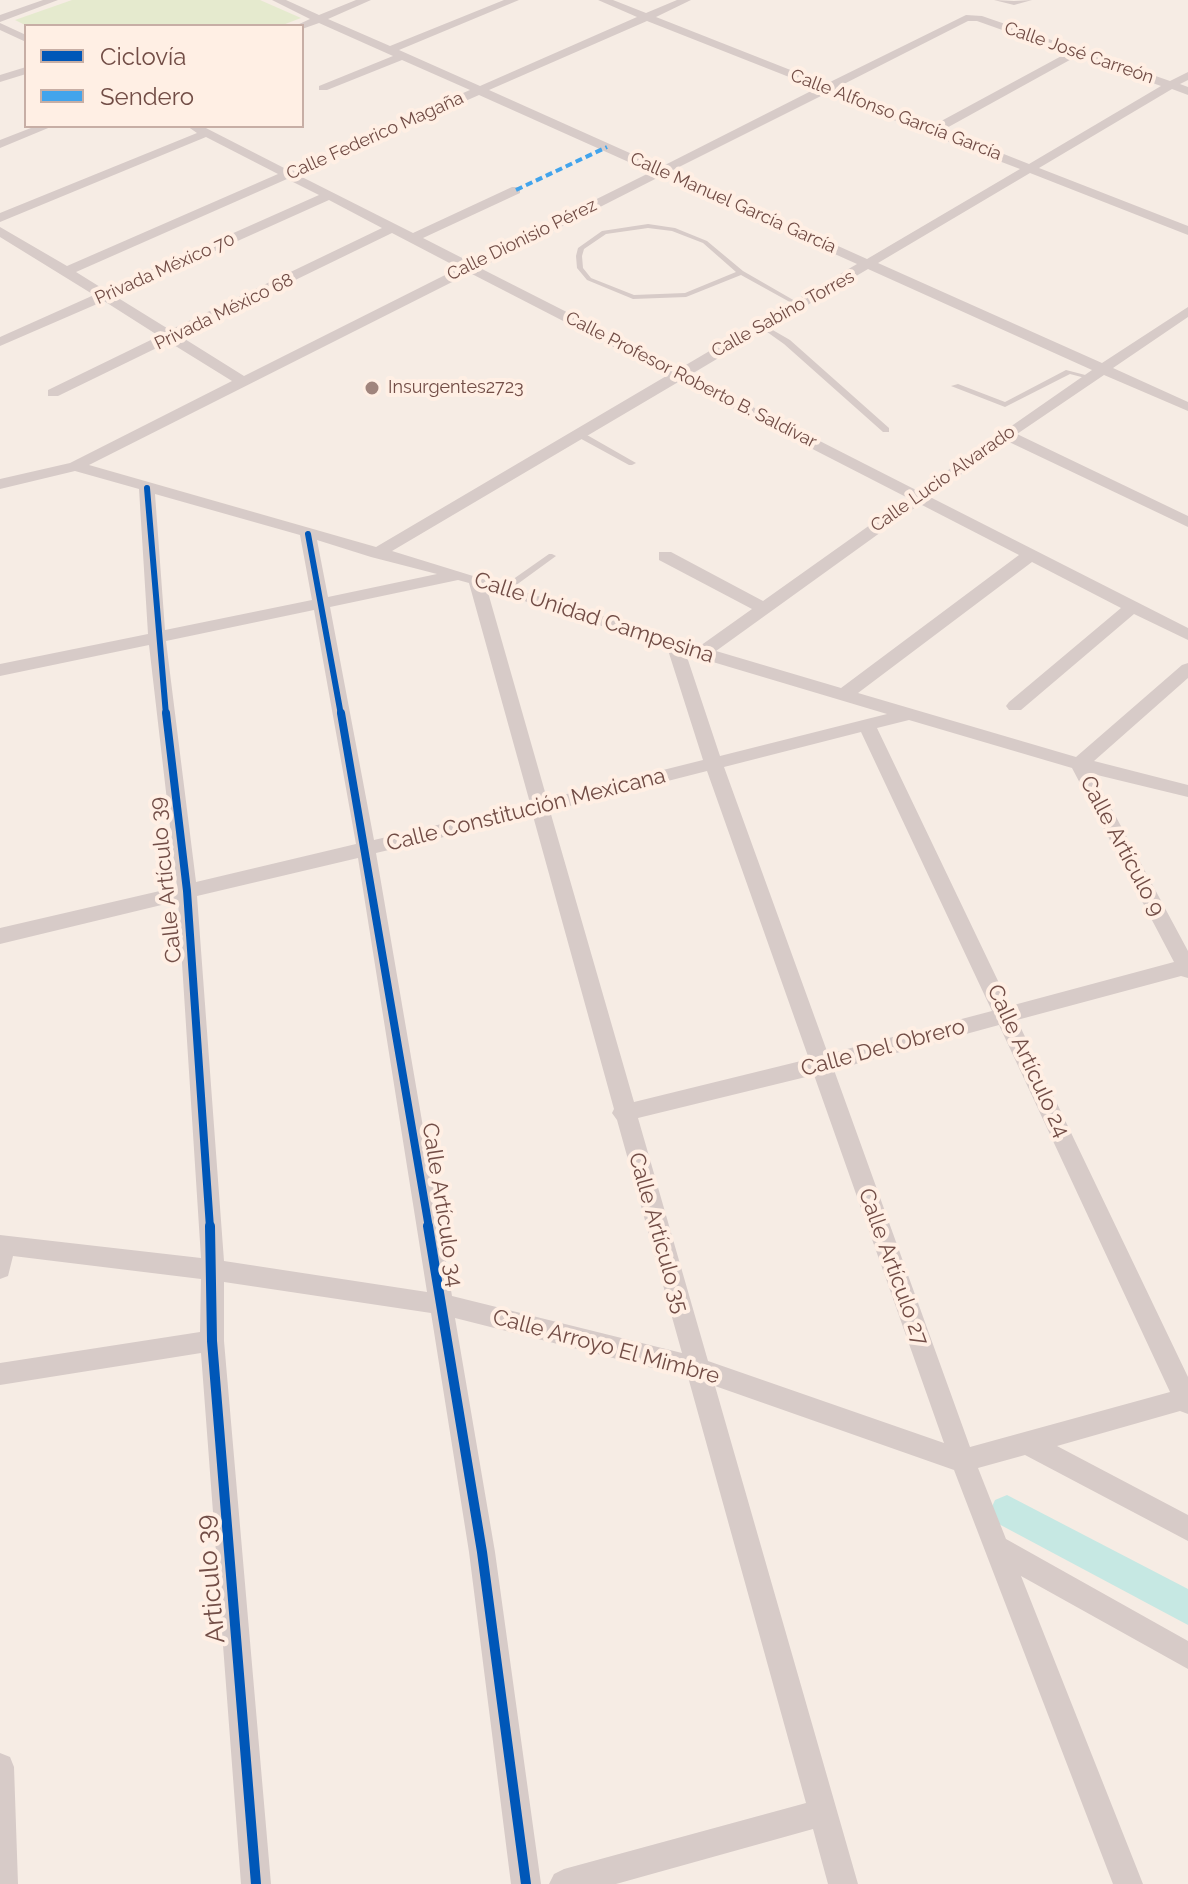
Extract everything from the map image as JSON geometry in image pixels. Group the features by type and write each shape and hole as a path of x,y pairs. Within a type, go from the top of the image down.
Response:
{"street":[{"path":"0,19 53,0"},
{"name":"Calle Manuel García García","path":"277,0 871,265 1096,373 1188,407"},
{"path":"304,25 366,0"},
{"path":"323,88 514,0"},
{"name":"Calle Alfonso García García","path":"603,0 1188,231"},
{"name":"Calle Federico Magaña","path":"65,272 686,0"},
{"name":"Calle Dionisio Pérez","path":"75,466 468,266 970,17"},
{"name":"Calle José Carreón","path":"970,17 1188,91"},
{"path":"0,26 24,38"},
{"path":"932,131 1076,52"},
{"path":"0,79 24,71"},
{"name":"Calle Sabino Torres","path":"377,553 680,372 871,265 1188,75"},
{"path":"0,144 42,128"},
{"path":"0,218 200,130"},
{"name":"Calle Profesor Roberto B. Saldívar","path":"200,130 680,372 918,498 1188,635"},
{"path":"413,238 516,190"},
{"name":"Privada México 70","path":"0,342 330,195"},
{"name":"Privada México 68","path":"53,393 174,337 392,228"},
{"path":"0,231 244,382"},
{"path":"0,251 18,244"},
{"name":"Calle Lucio Alvarado","path":"702,653 761,607 1188,311"},
{"path":"1006,435 1188,522"},
{"path":"0,484 75,466"},
{"name":"Calle Unidad Campesina","path":"75,466 505,589 702,653 1079,764 1188,791"},
{"name":"Calle Artículo 39","path":"147,488 157,637 187,891 213,1270"},
{"name":"Calle Artículo 34","path":"308,534 366,849 482,1552 526,1884"},
{"path":"846,693 1030,555"},
{"path":"665,556 761,607"},
{"path":"0,670 321,604 467,578"},
{"name":"Calle Artículo 35","path":"467,578 538,808 843,1884"},
{"path":"1015,706 1132,607"},
{"name":"Calle Artículo 27","path":"674,644 820,1065 963,1461 1128,1884"},
{"path":"1079,764 1188,669"},
{"name":"Calle Constitución Mexicana","path":"0,936 714,765 910,713"},
{"name":"Calle Artículo 24","path":"867,725 1187,1400"},
{"name":"Calle Artículo 9","path":"1079,764 1187,967"},
{"name":"Calle Del Obrero","path":"623,1113 820,1065 1187,967"},
{"name":"Calle Arroyo El Mimbre","path":"1,1253 213,1270 440,1304 696,1368 963,1461"},
{"name":"Articulo 39","path":"213,1270 212,1341 256,1884"},
{"path":"0,1374 212,1341"},
{"path":"963,1461 1187,1400"},
{"path":"1028,1444 1188,1529"},
{"path":"997,1548 1188,1656"},
{"path":"0,1767 3,1884"},
{"path":"564,1884 823,1812"}],"lane":[{"path":"997,0 1029,0"},
{"path":"741,272 686,295 633,297 589,279 580,268 579,256 581,248 604,232 648,226 673,229 705,242 741,272 799,305"},
{"path":"762,326 787,342 886,430"},
{"path":"955,386 1005,405 1069,372 1096,373"},
{"path":"577,433 632,463"},
{"path":"505,589 552,556"}],"green space":[{"path":"72,0 260,0 301,18 285,24 24,24 15,20"}],"waterway":[{"path":"1007,1511 1188,1608"}],"marked path":[{"path":"516,190 607,147"}],"cycle path":[{"path":"147,488 157,637 187,891 213,1270 212,1341 256,1884"},
{"path":"308,534 366,849 482,1552 526,1884"}],"place":[{"name":"Insurgentes2723","path":"372,388"}]}
